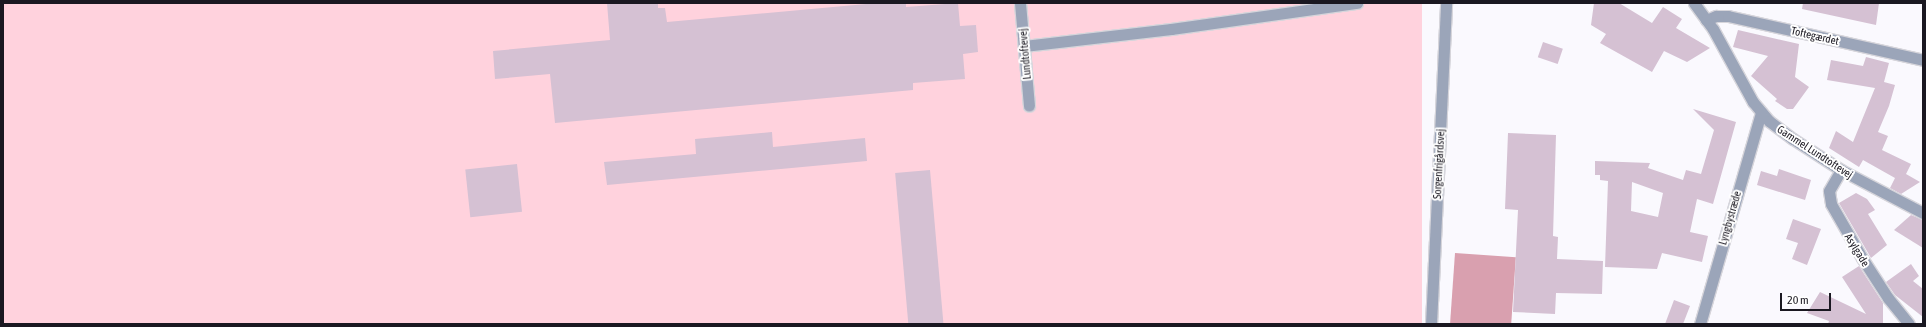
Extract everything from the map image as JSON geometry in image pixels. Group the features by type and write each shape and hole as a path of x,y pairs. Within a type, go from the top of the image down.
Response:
{"street":[{"name":"Lundtoftevej","path":"1020,3 1029,106"},
{"path":"1024,46 1357,3"},
{"name":"Sorgenfrigårdsvej","path":"1431,324 1446,3"},
{"name":"Gammel Lundtoftevej","path":"1694,3 1706,20 1746,90 1761,113 1784,134 1841,170 1923,213"},
{"name":"Toftegærdet","path":"1706,20 1716,16 1728,16 1923,60"},
{"name":"Lyngbystræde","path":"1700,324 1761,113"},
{"name":"Asylgade","path":"1841,170 1829,192 1831,204 1888,298 1909,324"}],"shaded area":[{"path":"3,3 1422,3 1422,324 3,324"},
{"path":"1455,253 1516,257 1511,324 1450,324"}],"building":[{"path":"607,3 658,3 658,8 665,8 667,22 877,3 906,3 906,7 958,3 960,26 976,25 978,52 963,54 965,79 913,83 913,90 555,123 550,74 495,79 493,51 610,40"},
{"path":"1594,3 1619,3 1652,23 1663,7 1682,19 1676,28 1710,48 1687,62 1664,51 1652,72 1600,43 1606,34 1591,25"},
{"path":"1803,3 1879,3 1876,25 1802,9"},
{"path":"1738,30 1799,44 1795,77 1809,87 1793,109 1787,109 1775,101 1777,99 1751,76 1768,56 1733,47"},
{"path":"1543,42 1563,49 1558,64 1538,57"},
{"path":"1866,57 1889,63 1884,82 1895,85 1889,106 1878,132 1888,136 1882,150 1911,164 1906,174 1920,182 1901,194 1890,188 1895,178 1863,160 1859,167 1829,148 1836,131 1853,142 1875,88 1827,80 1831,60 1863,66"},
{"path":"1693,109 1736,122 1713,204 1697,199 1690,232 1708,236 1702,262 1662,253 1657,269 1605,267 1608,181 1600,180 1600,175 1595,175 1595,161 1650,163 1648,168 1683,180 1686,170 1701,174 1714,130","holes":["1632,182 1663,193 1658,217 1631,211"]},
{"path":"772,132 773,147 865,138 867,161 607,185 604,162 696,154 695,139"},
{"path":"1508,133 1556,135 1553,236 1558,237 1557,259 1603,261 1602,294 1556,293 1555,314 1513,312 1518,210 1505,209"},
{"path":"517,164 522,212 470,217 465,169"},
{"path":"1779,169 1811,180 1805,200 1757,185 1761,171 1777,176"},
{"path":"930,170 943,324 908,324 895,173"},
{"path":"1856,193 1867,199 1875,210 1868,214 1887,245 1871,258 1839,203"},
{"path":"1911,215 1923,220 1923,248 1894,230"},
{"path":"1793,219 1821,229 1807,265 1792,259 1798,243 1786,239"},
{"path":"1911,264 1919,276 1913,281 1923,289 1923,317 1895,295 1886,282"},
{"path":"1859,266 1883,303 1883,323 1886,324 1828,324 1829,321 1807,313 1820,292 1866,314 1842,277"},
{"path":"1674,300 1690,306 1683,324 1665,324"}]}
